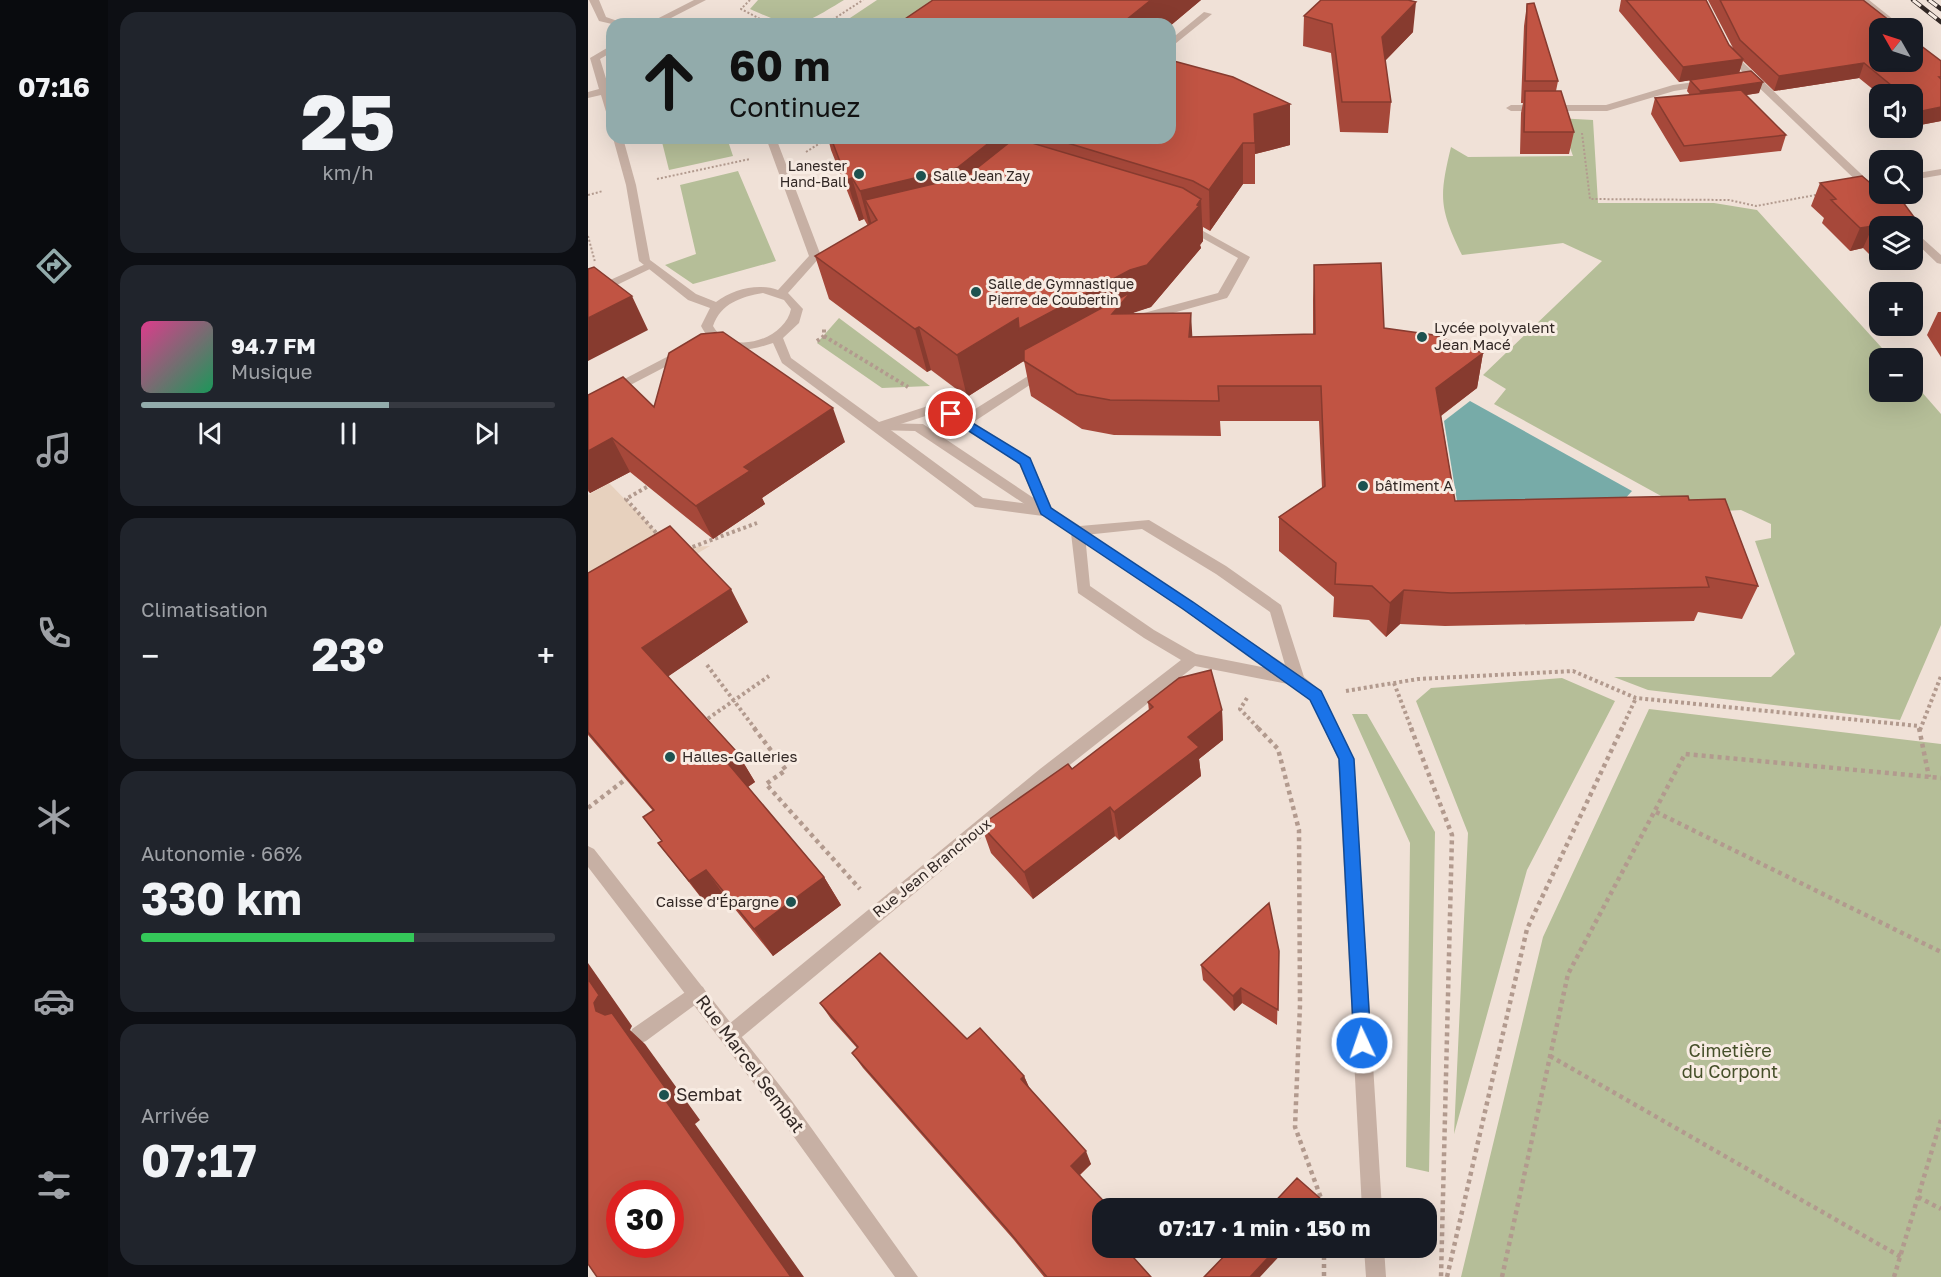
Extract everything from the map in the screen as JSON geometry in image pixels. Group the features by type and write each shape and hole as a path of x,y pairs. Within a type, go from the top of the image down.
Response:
{"street":[{"path":"594,0 602,19 606,20"},
{"path":"662,18 686,3 701,0"},
{"path":"1863,0 1886,18"},
{"path":"1176,40 1207,14"},
{"path":"1725,47 1745,77 1867,185"},
{"path":"606,52 595,58 606,94"},
{"path":"1510,108 1608,108 1673,88 1717,82"},
{"path":"588,95 605,91"},
{"path":"620,144 631,185 645,261 692,297 717,307"},
{"path":"773,144 820,254 782,293"},
{"path":"1923,175 1941,172"},
{"path":"1118,328 1139,317 1223,295 1244,256 1178,222"},
{"path":"1923,243 1941,261"},
{"path":"588,295 650,265"},
{"path":"588,403 704,343 740,346 777,338 793,326 798,316 798,306 792,298 782,293 764,289 738,294 717,307 709,316 704,343"},
{"path":"777,338 786,360 980,503 1046,511"},
{"path":"964,422 1056,363"},
{"path":"878,428 939,406 1025,461 1046,511"},
{"path":"878,428 918,428 1078,531 1297,680 1316,696 1346,759 1371,1198"},
{"path":"1078,531 1144,524 1221,570 1276,609 1297,680"},
{"path":"1078,531 1083,589 1149,634 1193,659 1297,680"},
{"name":"Rue Jean Branchoux","path":"730,1035 1046,774 1193,659"},
{"name":"Rue Marcel Sembat","path":"588,854 730,1035 908,1277"},
{"path":"639,1035 697,993"},
{"path":"1375,1258 1376,1277"}],"path":[{"path":"750,0 741,9 758,18"},
{"path":"834,18 863,0"},
{"path":"1580,108 1590,199 1729,200 1756,206 1867,185"},
{"path":"588,195 777,153"},
{"path":"824,336 939,406"},
{"path":"654,483 626,499 662,540"},
{"path":"683,552 757,523"},
{"path":"706,665 786,770 766,784 880,911"},
{"path":"1316,696 1418,679 1573,671 1636,698 1919,726"},
{"path":"702,723 769,676"},
{"path":"1929,777 1919,726 1941,676"},
{"path":"1297,680 1257,685 1240,709 1278,749 1299,830 1300,1005 1295,1127 1321,1198"},
{"path":"1394,683 1452,835 1441,1277"},
{"path":"1448,1277 1527,929 1636,698"},
{"path":"1502,1277 1568,974 1685,754 1941,778"},
{"path":"588,808 626,779"},
{"path":"1656,812 1941,952"},
{"path":"1550,1056 1901,1257"},
{"path":"1894,1277 1941,1120"},
{"path":"1918,1197 1941,1209"},
{"path":"1323,1277 1324,1258"}],"green space":[{"path":"758,0 844,0 813,18 771,18 750,9"},
{"path":"877,0 943,0 918,18 850,18"},
{"path":"1539,117 1593,120 1598,203 1714,203 1757,210 1882,348 1869,348 1869,402 1923,402 1923,393 1941,414 1941,625 1900,720 1648,690 1614,677 1771,677 1795,654 1755,541 1771,538 1771,524 1741,510 1692,513 1494,404 1506,389 1483,375 1602,261 1563,243 1462,255 1454,239 1443,202 1444,178 1451,147 1468,157 1573,156 1565,134"},
{"path":"662,144 729,144 733,156 669,170"},
{"path":"738,171 776,261 693,284 665,265 696,254 680,185"},
{"path":"839,318 930,386 882,388 817,343"},
{"path":"1562,678 1615,701 1527,870 1454,1134 1468,833 1416,701 1431,688"},
{"name":"Cimetière du Corpont","path":"1649,709 1941,744 1941,1277 1461,1277 1543,937"},
{"path":"1352,714 1367,714 1435,832 1429,1172 1406,1167 1410,843"}],"shaded area":[{"path":"609,483 672,548 710,546 594,614 588,610 588,495"}],"water":[{"path":"1470,401 1632,491 1623,501 1457,501 1444,421"}],"building":[{"path":"933,0 1151,0 1128,18 906,18"},
{"path":"1321,0 1408,0 1416,2 1382,37 1391,102 1342,102 1332,24 1304,16"},
{"path":"1626,0 1706,0 1729,45 1743,59 1683,67"},
{"path":"1720,0 1863,0 1886,18 1869,18 1869,67 1864,63 1779,76 1740,40"},
{"path":"1534,3 1558,81 1525,81 1527,4"},
{"path":"1923,47 1941,61 1941,77 1939,77 1941,79 1941,107 1923,111 1923,84 1890,84 1875,72 1923,72"},
{"path":"1176,62 1233,77 1290,104 1254,114 1255,143 1243,143 1209,190 1193,181 1071,144 1176,144"},
{"path":"1751,71 1763,82 1700,91 1690,80"},
{"path":"1741,90 1786,135 1684,146 1655,98"},
{"path":"1525,91 1561,91 1574,132 1524,132"},
{"path":"833,144 987,144 957,168 860,191 852,178 847,180"},
{"name":"Salle de Gymnastique Pierre de Coubertin","path":"1007,144 1035,144 1183,188 1201,199 1197,205 1199,206 1147,265 1130,270 1019,329 1018,318 957,355 919,327 915,329 815,256 877,220 865,200 967,176"},
{"path":"1862,176 1869,182 1869,204 1904,204 1913,216 1869,216 1869,227 1860,228 1831,200 1836,199 1820,183"},
{"path":"1381,263 1384,328 1434,335 1483,353 1436,388 1455,501 1688,496 1689,500 1725,499 1758,586 1706,577 1709,587 1451,593 1404,590 1390,603 1372,586 1335,584 1336,563 1279,517 1325,486 1321,386 1218,386 1219,401 1110,400 1077,394 1024,361 1024,350 1131,292 1112,314 1191,313 1189,337 1315,334 1314,265"},
{"path":"594,267 632,296 588,318 588,269"},
{"path":"723,332 833,408 744,467 750,471 696,506 612,438 588,451 588,395 623,377 654,407 669,353 701,334"},
{"path":"670,526 731,589 642,648 737,752 725,760 824,877 754,929 706,870 689,881 658,843 662,841 643,817 654,810 588,732 588,573"},
{"path":"1211,670 1222,710 1188,737 1199,747 1114,812 1110,807 1024,872 981,825 1068,764 1072,769 1153,707 1148,702 1179,678"},
{"path":"1269,903 1279,951 1278,1010 1241,988 1233,996 1201,965"},
{"path":"880,953 967,1039 980,1028 1024,1076 1021,1079 1086,1151 1071,1166 1101,1198 1092,1198 1092,1258 1134,1258 1151,1277 1047,1277 852,1053 858,1047 820,1003"},
{"path":"588,979 599,995 594,1003 596,1011 605,1015 612,1013 669,1093 663,1097 791,1277 597,1277 588,1264"},
{"path":"1297,1178 1320,1198 1278,1198"},
{"path":"1222,1258 1268,1258 1250,1277 1204,1277"}],"railway":[{"path":"1913,0 1941,22"},
{"path":"1929,0 1941,9"}],"place":[{"name":"Lanester Hand-Ball","path":"859,174"},
{"name":"Salle Jean Zay","path":"921,176"},
{"name":"Salle de Gymnastique Pierre de Coubertin","path":"976,292"},
{"name":"Lycée polyvalent Jean Macé","path":"1422,337"},
{"name":"bâtiment A","path":"1363,486"},
{"name":"Halles-Galleries","path":"670,757"},
{"name":"Caisse d'Épargne","path":"791,902"},
{"name":"Sembat","path":"664,1095"}],"route":[{"path":"951,414 1025,461 1046,511 1297,680 1316,696 1346,759 1362,1043"}]}
